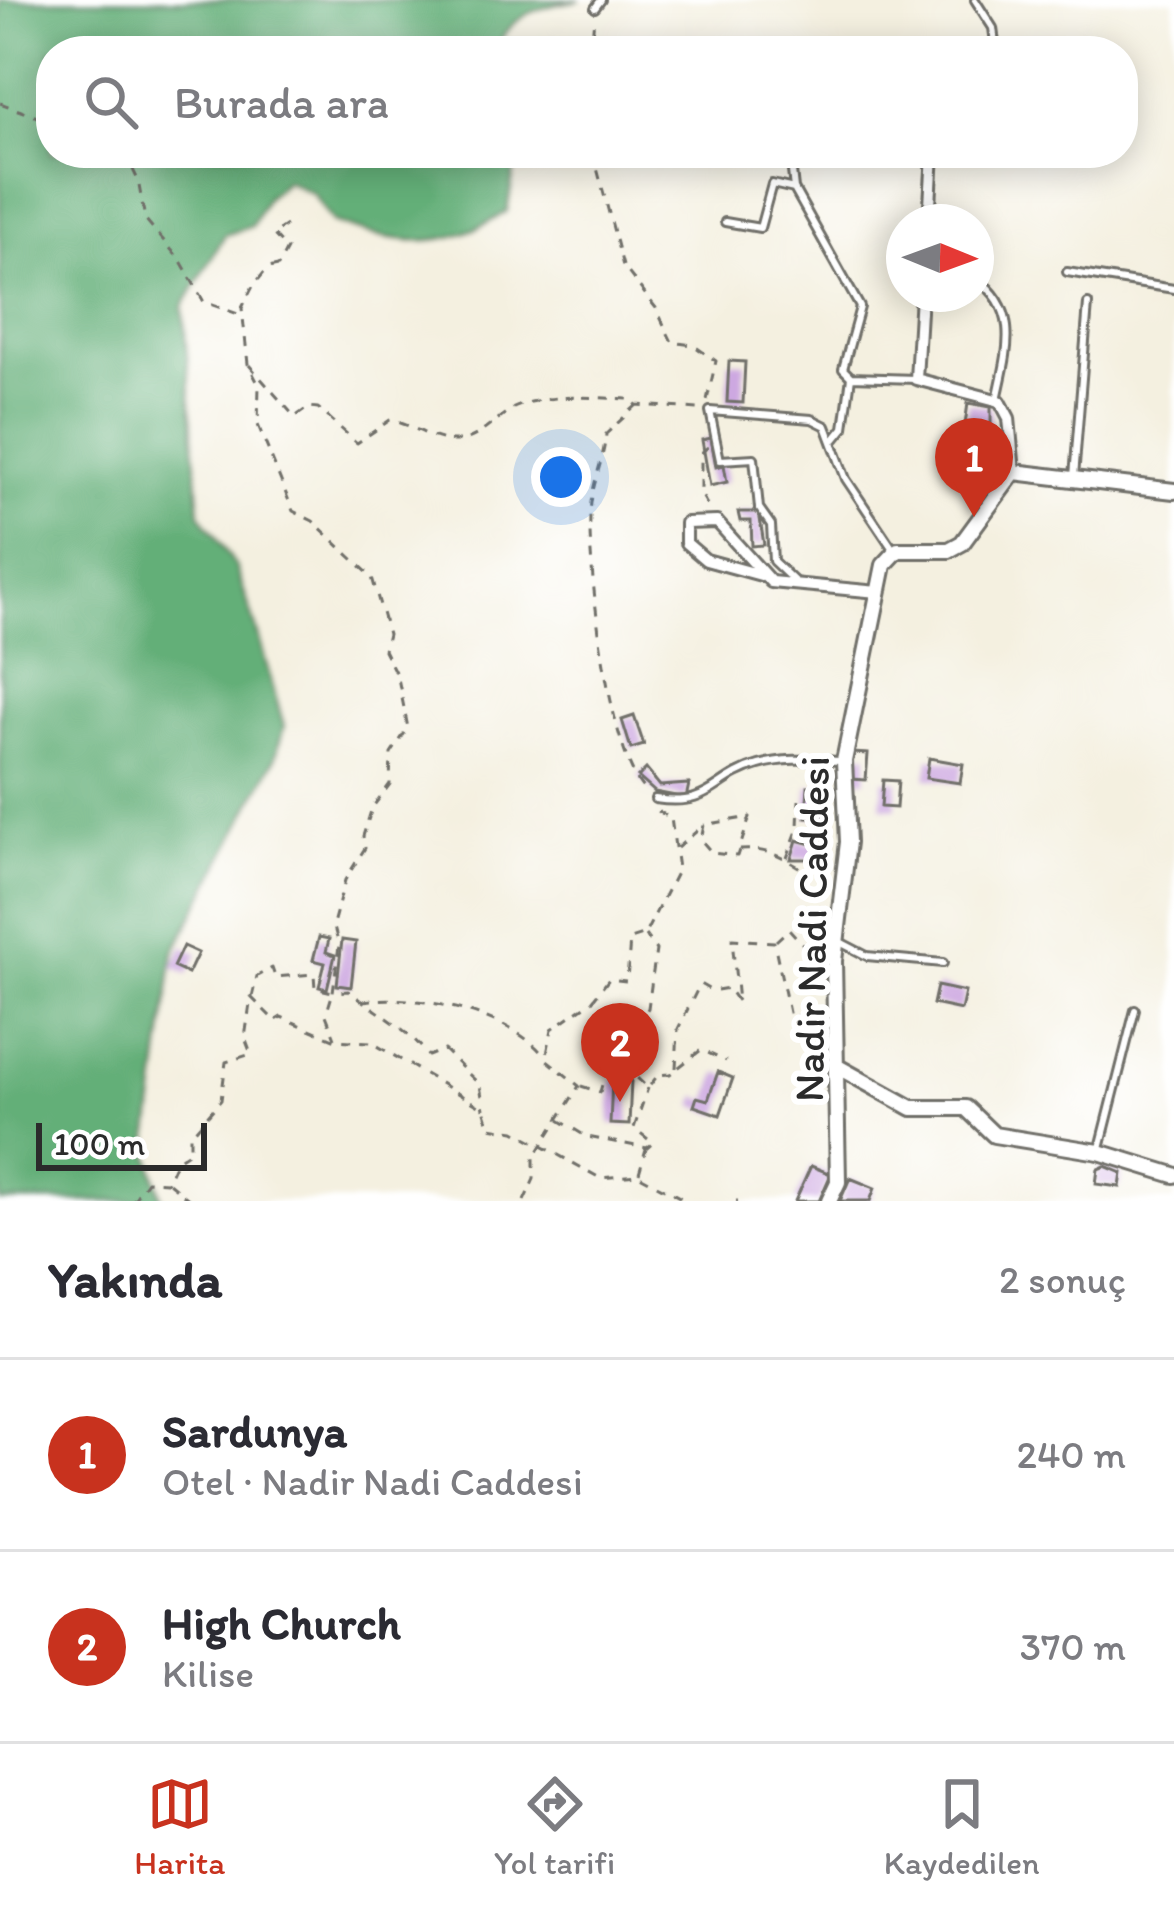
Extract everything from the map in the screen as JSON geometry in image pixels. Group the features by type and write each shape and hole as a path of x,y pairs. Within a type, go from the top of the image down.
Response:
{"street":[{"path":"930,204 932,168"},
{"path":"894,552 949,550 962,543 1014,472 1009,418 997,400 916,379 920,312"},
{"path":"1014,472 1174,491"},
{"path":"761,575 717,522 691,520 683,527 686,543 706,560 761,575 799,584 878,592"},
{"name":"Nadir Nadi Caddesi","path":"829,1201 838,1182 834,961 848,842 844,761 884,565 894,552"},
{"path":"838,1067 912,1108 966,1108 994,1135 1099,1152 1174,1175"}],"lane":[{"path":"595,8 601,0"},
{"path":"975,0 994,36"},
{"path":"792,168 794,189 860,307 860,321 843,358 851,377 844,428 835,439"},
{"path":"725,222 760,228 772,184 794,189"},
{"path":"1067,272 1174,289"},
{"path":"994,294 1010,322 997,400"},
{"path":"1074,477 1088,304"},
{"path":"851,377 916,379"},
{"path":"799,584 773,561 771,525 759,508 754,458 720,460 710,411 812,419 835,439 846,479 894,552"},
{"path":"655,799 688,804 754,766 793,759 844,761"},
{"path":"838,941 867,956 943,963"},
{"path":"1099,1152 1135,1010"}],"path":[{"path":"592,36 595,8"},
{"path":"0,104 36,117"},
{"path":"132,168 146,219 158,240 181,261 204,302 242,316"},
{"path":"248,364 296,417 309,406 318,408 357,443 390,420 454,442 497,424 514,407 610,398 710,411 716,362 693,345 672,342 656,308 622,266 597,168"},
{"path":"286,225 273,233 287,249 283,258 253,286 242,316 248,364 259,385 261,435 293,511 313,521 372,577 388,634 384,650 398,678 408,728 392,754 391,784 372,808 365,848 345,880 333,924 339,946 326,1015 336,1040"},
{"path":"546,1059 552,1029 602,992 609,979 627,981 630,939 645,934 678,869 671,818 656,810 655,799 631,778 604,681 603,626 590,561 592,491 602,470 606,434 637,405"},
{"path":"713,442 701,454 701,494 717,522"},
{"path":"787,860 798,828 799,800"},
{"path":"676,849 704,825 750,817 737,856 712,853 701,840 704,825"},
{"path":"738,850 753,846 804,870 817,860 842,883"},
{"path":"676,1068 678,1028 700,984 712,991 728,988 738,1002 732,939 774,942 789,929 809,951 834,961"},
{"path":"623,1065 632,1036 649,1008 656,950 645,934"},
{"path":"774,942 791,1022 802,1011 837,1041"},
{"path":"167,1182 177,1160 190,1151 190,1136 221,1100 226,1062 251,1054 244,1038 251,997 257,976 272,968 275,977 306,971 314,974 315,988 348,991 385,1022 413,1032 428,1056 444,1050 480,1085 490,1127 515,1131 600,1178 638,1175 687,1201"},
{"path":"251,997 275,1022 281,1016 336,1040 371,1042 484,1108"},
{"path":"363,1001 421,998 436,1007 480,1014 514,1027 579,1086 600,1092 608,1063 623,1065 648,1088"},
{"path":"638,1175 653,1143 634,1128 648,1088 658,1075 701,1050 725,1061"},
{"path":"524,1201 541,1149 579,1086"},
{"path":"559,1120 587,1137 647,1148"},
{"path":"133,1201 146,1181 167,1182 191,1201"}],"green space":[{"path":"0,0 581,0 529,14 504,36 36,36 36,168 514,168 507,211 443,239 379,236 332,222 313,194 286,181 267,197 252,226 225,235 183,307 200,513 236,567 284,726 275,759 174,952 148,1149 162,1201 0,1201"}],"building":[{"path":"729,361 745,362 743,403 727,402"},
{"path":"968,403 991,407 991,429 965,425"},
{"path":"711,438 716,467 724,465 727,482 710,486 702,440"},
{"path":"738,512 759,512 764,545 752,546 751,521 740,521"},
{"path":"634,716 644,745 631,749 622,720"},
{"path":"852,753 868,754 866,780 850,779"},
{"path":"929,758 963,764 960,783 926,778"},
{"path":"646,769 660,786 689,784 686,798 655,792 638,777"},
{"path":"883,780 898,781 896,808 881,807"},
{"path":"808,786 831,788 829,818 806,817"},
{"path":"797,840 816,845 812,859 791,859"},
{"path":"319,937 329,939 326,952 335,955 327,989 319,987 325,963 313,960"},
{"path":"342,940 356,942 351,987 337,985"},
{"path":"183,946 198,953 188,974 173,967"},
{"path":"937,986 965,992 961,1010 933,1004"},
{"path":"718,1072 733,1078 720,1115 694,1106 697,1097 708,1100"},
{"path":"612,1080 631,1081 629,1125 610,1124"},
{"path":"811,1166 831,1174 819,1201 795,1201"},
{"path":"1105,1166 1122,1173 1120,1187 1096,1184 1098,1169"},
{"path":"850,1178 875,1188 870,1201 840,1201"}],"place":[{"name":"Sardunya","path":"974,517"},
{"name":"High Church","path":"620,1102"}]}
